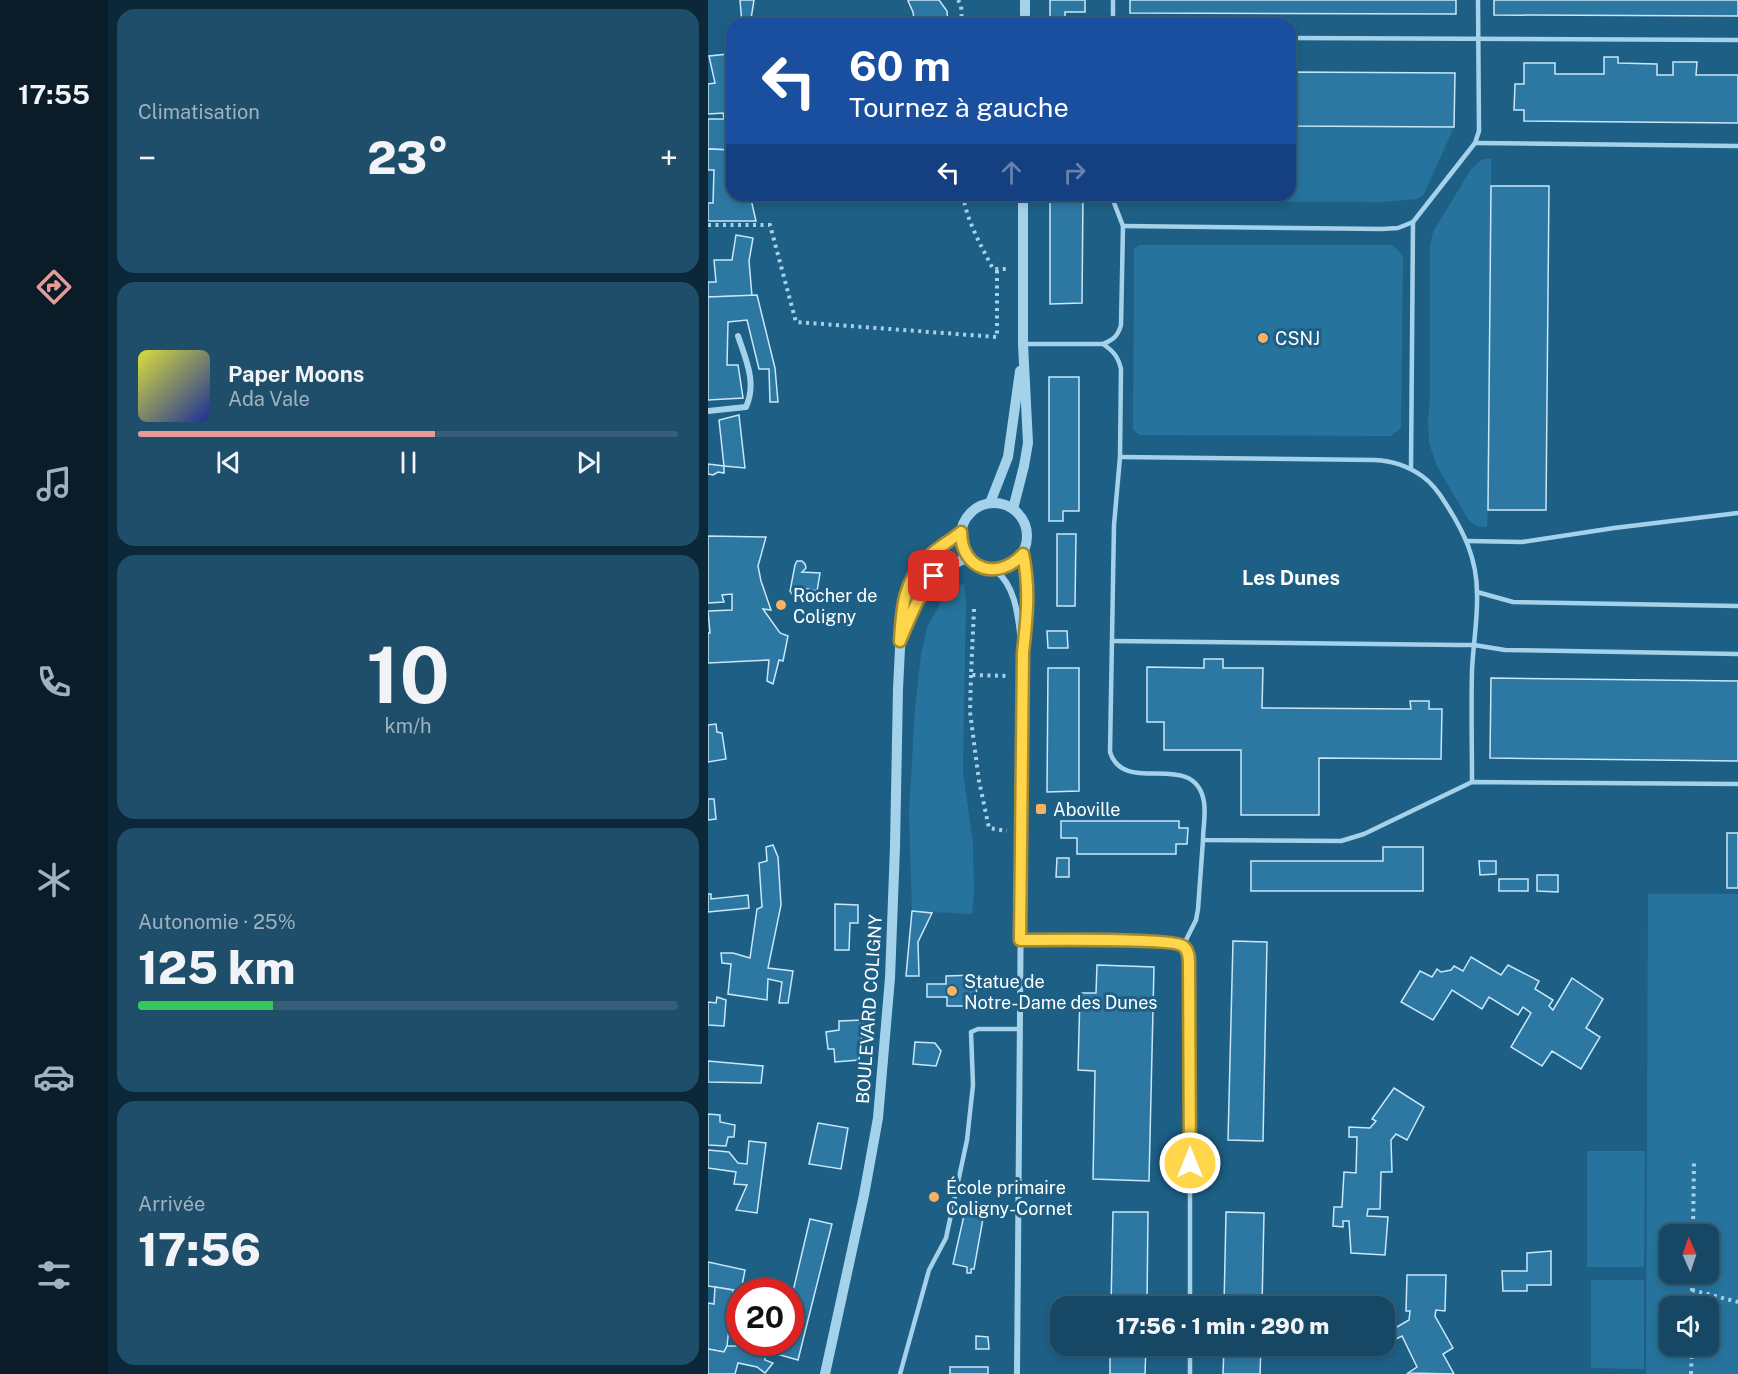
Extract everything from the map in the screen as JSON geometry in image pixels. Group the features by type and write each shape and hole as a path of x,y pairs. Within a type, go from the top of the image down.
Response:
{"street":[{"path":"1025,0 1025,18"},
{"path":"1013,509 1028,443 1023,344 1023,201"},
{"path":"708,411 746,407 750,398 750,370 738,336"},
{"path":"990,503 1008,457 1012,438 1023,344"},
{"path":"995,570 1006,568 1016,562 1023,554 1028,534 1021,516 1013,509 1006,505 990,503 980,506 964,522 961,541 968,557 979,566 995,570 1004,577 1016,605 1023,652"},
{"name":"BOULEVARD COLIGNY","path":"825,1374 864,1195 878,1118 890,978 902,607 911,578 928,557 961,532"},
{"path":"1017,1374 1023,652 1028,607 1023,554"},
{"name":"BOULEVARD COLIGNY","path":"900,641 915,607 934,576 968,557"}],"lane":[{"path":"1113,0 1113,18"},
{"path":"1123,226 1382,229 1398,228 1413,222 1475,143 1479,131 1478,0"},
{"path":"1296,38 1738,40"},
{"path":"1475,143 1738,146"},
{"path":"1023,344 1102,344 1111,341 1119,334 1123,226 1113,201"},
{"path":"1410,468 1413,222"},
{"path":"1102,344 1113,350 1119,359 1121,369 1120,457 1114,525 1110,752 1121,768 1128,771 1173,773 1192,781 1200,790 1204,803 1198,909 1196,920 1183,946"},
{"path":"1120,457 1376,460 1390,461 1410,468 1424,477 1435,488 1461,527 1473,563 1478,592 1472,671 1472,782"},
{"path":"1467,541 1522,542 1626,526 1738,513"},
{"path":"1478,592 1513,602 1738,606"},
{"path":"1112,641 1474,645 1505,650 1738,654"},
{"path":"1203,840 1341,841 1364,834 1472,782 1738,784"},
{"path":"1020,940 1175,944 1183,946 1188,953 1190,1296"},
{"path":"900,1374 929,1270 946,1238 968,1140 973,1085 971,1032 978,1029 1019,1029"},
{"path":"1190,1356 1190,1374"}],"path":[{"path":"958,0 961,5 962,18"},
{"path":"964,201 970,225 993,269 1023,269"},
{"path":"708,225 770,225 796,322 997,337 997,269"},
{"path":"974,609 970,712 979,781 989,828 1005,830 1021,839"},
{"path":"971,675 1023,677"},
{"path":"1693,1224 1694,1161"},
{"path":"1692,1284 1692,1296"},
{"path":"1692,1290 1738,1302"},
{"path":"1691,1374 1692,1356"}],"shaded area":[{"path":"1296,126 1454,127 1424,194 1417,199 1383,202 1137,201 1296,201"},
{"path":"1491,159 1488,510 1487,527 1481,527 1468,519 1437,466 1429,443 1430,245 1433,232 1471,169 1481,160"},
{"path":"1139,245 1392,245 1403,257 1401,428 1391,436 1140,435 1133,430 1134,248"},
{"path":"964,584 966,601 963,772 973,844 972,914 912,911 909,813 915,707 921,655 927,628 945,594"},
{"path":"1648,894 1738,894 1738,1374 1646,1374"},
{"path":"1587,1151 1645,1151 1644,1267 1587,1267"},
{"path":"1591,1280 1644,1280 1644,1369 1591,1368"}],"building":[{"path":"740,0 754,0 751,18 742,18"},
{"path":"939,0 947,11 948,18 914,18 908,1"},
{"path":"1050,0 1085,0 1085,12 1065,12 1065,18 1050,18"},
{"path":"1130,0 1456,0 1456,14 1130,13"},
{"path":"1494,0 1738,0 1738,16 1494,15"},
{"path":"726,54 726,150 708,149 708,119 724,119 723,113 708,114 708,84 715,83 709,56"},
{"path":"1604,57 1618,57 1618,63 1657,64 1657,75 1673,75 1673,62 1697,62 1696,75 1738,75 1738,123 1524,121 1524,110 1514,110 1515,84 1524,84 1524,63 1555,63 1555,74 1604,74"},
{"path":"1296,72 1455,73 1454,127 1296,126"},
{"path":"708,149 726,150 726,201 751,201 756,221 708,221 708,203 713,203 714,170 708,170"},
{"path":"1491,186 1549,186 1546,510 1488,510"},
{"path":"1050,201 1083,201 1082,303 1050,304"},
{"path":"736,235 753,238 749,261 752,296 708,297 708,282 716,282 714,260 732,260"},
{"path":"757,295 775,368 778,402 770,402 769,369 759,369 747,320 728,322 727,365 738,365 743,398 708,400 708,297"},
{"path":"1049,377 1079,377 1079,511 1063,511 1063,521 1049,521"},
{"path":"739,415 745,468 724,466 719,420"},
{"path":"708,464 724,466 724,473 708,474"},
{"path":"1057,534 1076,534 1075,606 1057,606"},
{"path":"708,536 766,537 758,566 771,610 763,609 780,633 788,636 783,661 779,660 773,684 767,681 769,660 708,663 708,633 710,633 708,611 732,610 732,594 722,595 724,602 708,603"},
{"path":"797,561 805,564 806,568 802,572 820,573 817,591 799,587 801,592 798,596 790,591"},
{"path":"1047,631 1067,631 1068,648 1048,648"},
{"path":"1204,659 1223,659 1223,668 1263,668 1262,708 1411,709 1410,701 1429,701 1429,709 1442,709 1441,759 1319,758 1319,815 1241,815 1241,750 1164,750 1164,722 1147,722 1147,667 1204,668"},
{"path":"1048,668 1079,668 1079,791 1047,792"},
{"path":"1491,678 1738,681 1738,761 1490,758"},
{"path":"716,724 717,732 722,733 726,759 708,762 708,725"},
{"path":"708,799 714,799 716,819 708,820"},
{"path":"1061,821 1179,821 1179,828 1188,828 1187,844 1176,844 1176,854 1077,854 1077,838 1061,838"},
{"path":"1727,833 1738,833 1738,888 1727,888"},
{"path":"773,845 778,857 781,905 768,968 793,971 788,1003 779,1003 782,982 768,979 767,1000 728,994 731,964 722,963 721,953 733,953 750,958 757,909 762,907 759,863 767,861 766,847"},
{"path":"1383,847 1423,847 1423,891 1251,891 1251,861 1383,861"},
{"path":"1057,858 1069,858 1069,877 1056,877"},
{"path":"1479,861 1496,861 1496,874 1480,875"},
{"path":"1537,875 1558,875 1558,892 1537,891"},
{"path":"1499,879 1528,879 1528,891 1499,891"},
{"path":"708,894 711,894 711,899 748,895 749,908 708,912"},
{"path":"835,904 858,905 858,923 850,923 849,950 835,950"},
{"path":"912,911 932,913 918,942 919,976 906,976"},
{"path":"1233,941 1267,942 1263,1141 1228,1140"},
{"path":"1471,957 1501,975 1508,965 1539,981 1535,989 1553,1000 1549,1006 1553,1010 1572,978 1603,999 1586,1028 1600,1037 1581,1069 1552,1051 1542,1066 1511,1047 1531,1013 1523,1007 1518,1015 1489,997 1482,1009 1452,990 1433,1020 1401,1002 1420,971 1432,977 1437,969 1441,972 1451,970 1454,966 1463,971"},
{"path":"1097,965 1154,967 1149,1181 1093,1179 1095,1071 1078,1070 1080,993 1096,993"},
{"name":"Statue de Notre-Dame des Dunes","path":"976,975 977,1006 947,1006 947,997 927,997 927,984 946,984 946,976"},
{"path":"717,997 726,1000 724,1026 708,1025 708,1002 716,1003"},
{"path":"864,1020 859,1060 835,1062 834,1049 828,1049 826,1032 839,1030 839,1021"},
{"path":"915,1042 935,1043 941,1051 936,1066 913,1064"},
{"path":"708,1061 763,1066 761,1083 708,1082"},
{"path":"1394,1088 1424,1107 1407,1140 1396,1134 1391,1140 1392,1172 1381,1172 1380,1209 1368,1209 1367,1216 1388,1217 1385,1255 1351,1253 1349,1221 1343,1221 1343,1227 1333,1226 1334,1207 1342,1207 1344,1172 1356,1173 1357,1137 1349,1137 1349,1127 1370,1128 1376,1121 1372,1119"},
{"path":"708,1114 720,1115 720,1122 735,1125 734,1137 728,1137 726,1146 708,1145"},
{"path":"818,1123 848,1128 841,1169 809,1164"},
{"path":"749,1141 766,1143 757,1213 736,1210 747,1185 734,1184 736,1172 708,1168 708,1150 729,1152 738,1163 747,1164"},
{"path":"965,1211 984,1213 974,1269 971,1269 971,1273 967,1273 967,1267 953,1264"},
{"path":"1113,1212 1148,1212 1147,1296 1111,1296"},
{"path":"1226,1212 1264,1213 1262,1296 1224,1296"},
{"path":"810,1219 832,1224 804,1336 804,1278 796,1278"},
{"path":"1551,1251 1551,1285 1527,1285 1527,1291 1503,1291 1502,1271 1527,1271 1527,1253"},
{"path":"708,1262 745,1270 743,1278 726,1278 726,1289 708,1286"},
{"path":"1407,1275 1446,1275 1445,1311 1436,1310 1435,1316 1453,1348 1443,1354 1454,1374 1408,1373 1417,1367 1402,1336 1395,1338 1395,1328 1409,1320 1410,1311 1406,1311"},
{"path":"715,1287 726,1289 726,1348 724,1352 708,1349 708,1303 714,1304"},
{"path":"976,1336 988,1337 989,1349 976,1349"},
{"path":"726,1348 726,1356 765,1356 765,1360 773,1363 765,1373 757,1367 738,1363 735,1374 708,1374 708,1349 724,1352"},
{"path":"784,1356 799,1356 798,1360"},
{"path":"1110,1356 1146,1356 1145,1374 1110,1374"},
{"path":"1224,1356 1261,1356 1260,1374 1223,1374"},
{"path":"950,1367 988,1367 988,1374 950,1374"}],"place":[{"name":"CSNJ","path":"1263,338"},
{"name":"Rocher de Coligny","path":"781,605"},
{"name":"Aboville","path":"1041,809"},
{"name":"Statue de Notre-Dame des Dunes","path":"952,991"},
{"name":"École primaire Coligny-Cornet","path":"934,1197"}],"district":[{"name":"Les Dunes","path":"1291,578"}],"route":[{"path":"934,576 915,607 900,641 902,607 911,578 928,557 961,532 961,541 968,557 987,569 1006,568 1023,554 1028,607 1023,652 1020,940 1148,942 1183,946 1188,953 1189,968 1190,1163"}]}
